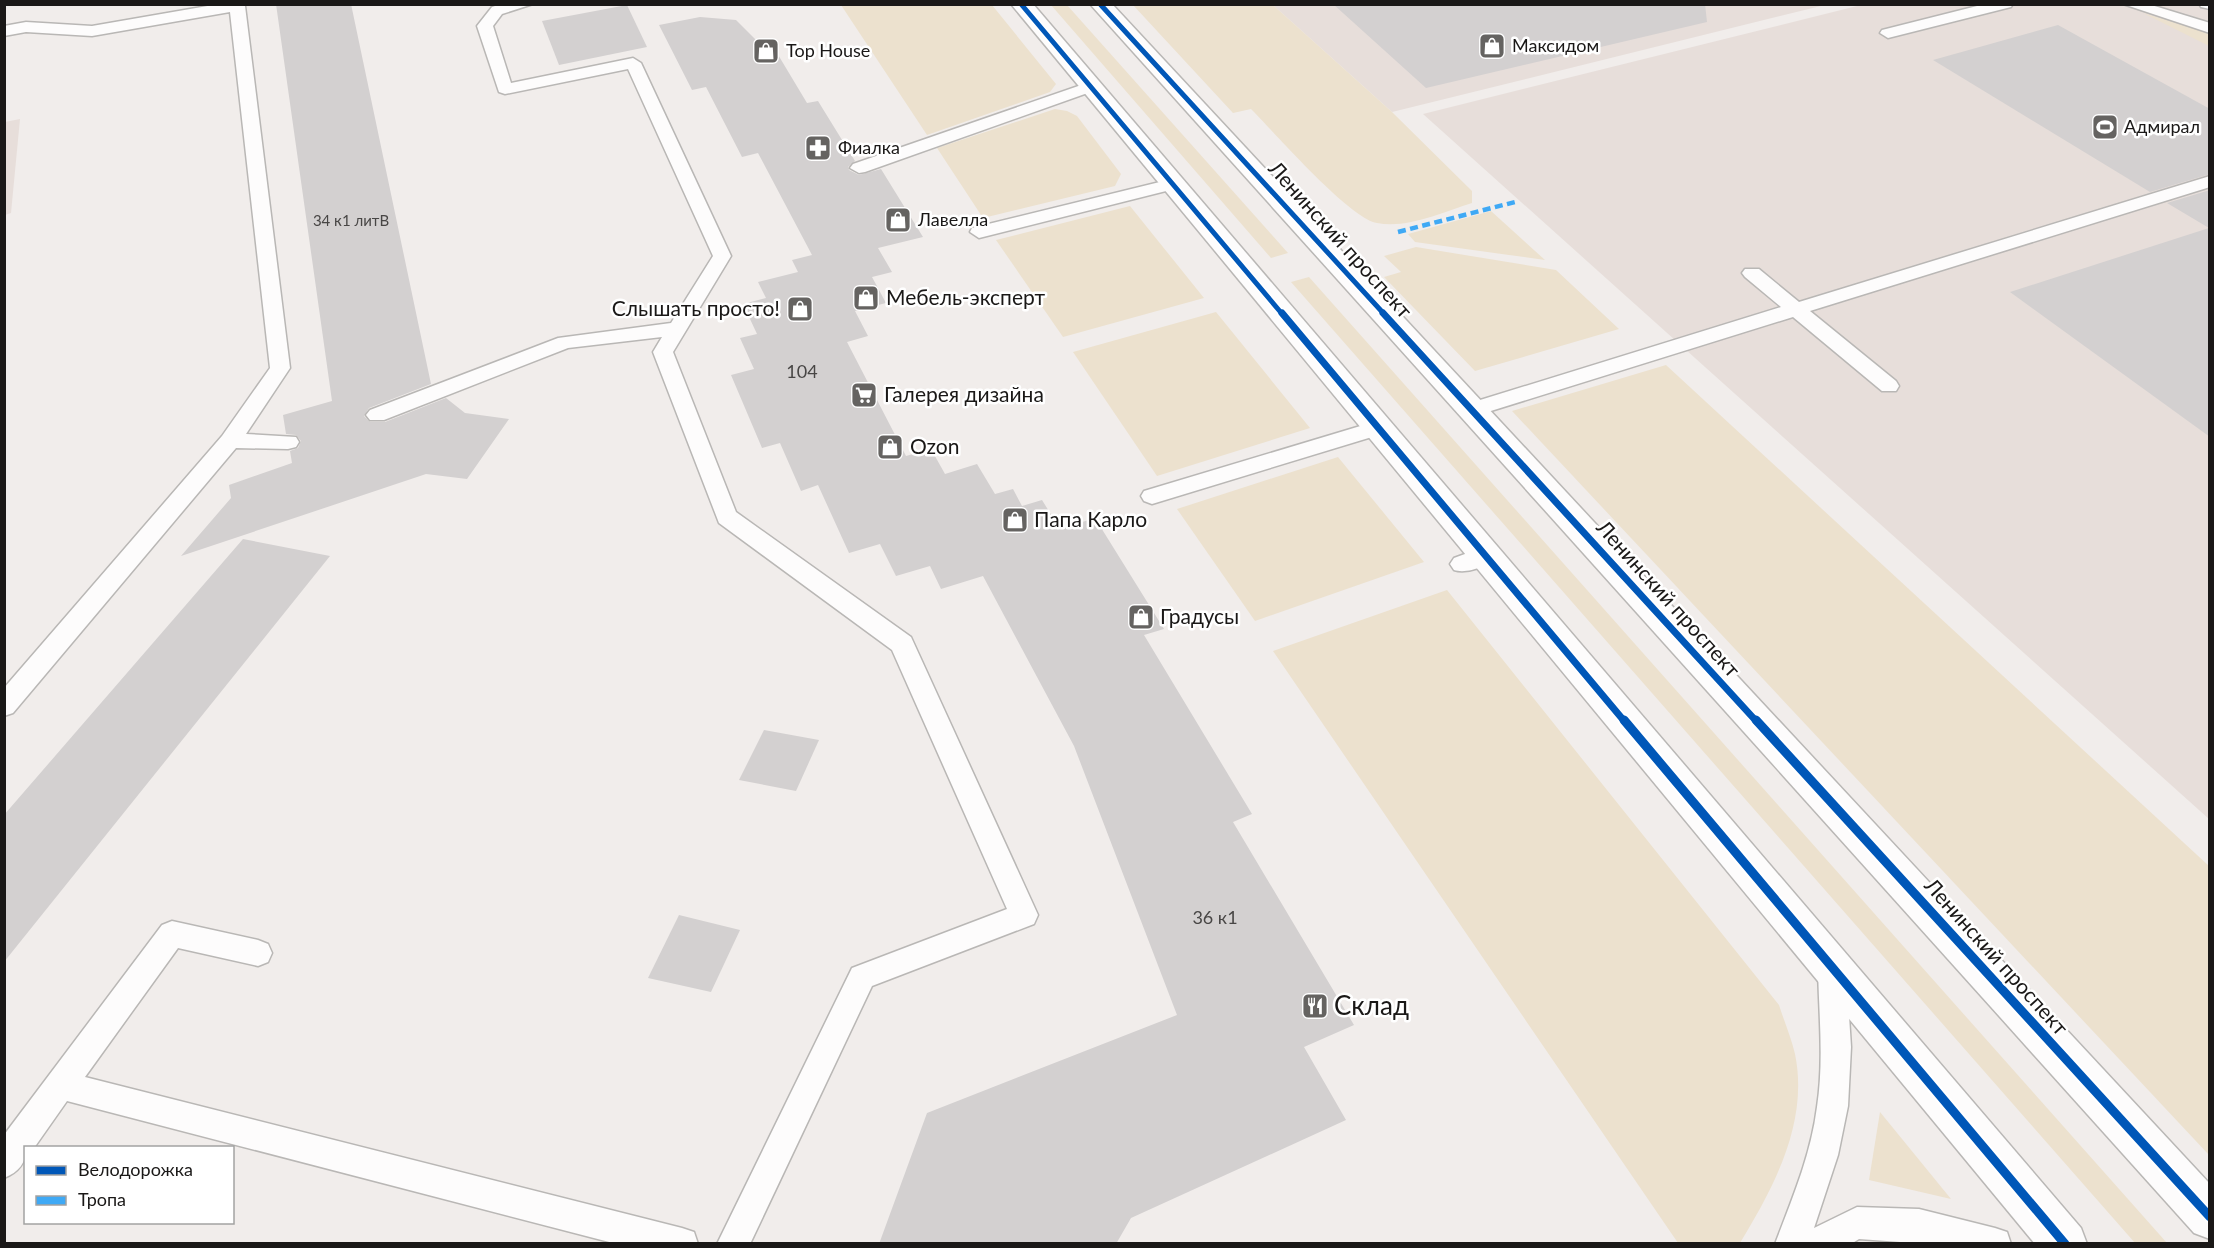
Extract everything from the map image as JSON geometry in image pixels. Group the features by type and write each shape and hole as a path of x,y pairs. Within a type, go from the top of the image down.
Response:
{"main road":[{"path":"1021,4 1377,428 1473,559 1832,966 2065,1244"},
{"name":"Ленинский проспект","path":"1100,4 2210,1217"}],"lane":[{"path":"526,4 497,10 485,26 505,89 633,63 701,206 722,256 663,352 727,517 902,644 1024,915 862,977 733,1244"},
{"path":"1888,33 2006,4"},
{"path":"2130,4 2210,28"},
{"path":"4,31 26,27 92,31 237,6 280,368 230,441 4,706"},
{"path":"859,168 1090,87"},
{"path":"1471,410 2210,181"},
{"path":"979,232 1172,184"},
{"path":"1752,273 1889,386"},
{"path":"376,415 565,342 676,329"},
{"path":"1152,496 1377,428"},
{"path":"230,441 288,442"},
{"path":"4,1162 172,934 258,952"},
{"path":"1791,1244 1818,1175 1831,1124 1836,1068 1832,966"},
{"path":"60,1085 682,1244"},
{"path":"1816,1244 1857,1223 1919,1224 1995,1244"}],"shaded area":[{"path":"841,5 992,5 1056,84 1050,92 927,135"},
{"path":"1051,5 1067,5 1288,253 1271,258"},
{"path":"1133,5 1273,5 1392,112 1472,191 1472,203 1425,219 1401,224 1377,223 1365,218 1331,191 1251,109 1233,113"},
{"name":"Максидом","path":"1273,5 1825,5 1392,112"},
{"path":"1861,5 2209,5 2209,819 1423,114"},
{"path":"2143,13 2209,33 2209,46"},
{"path":"1055,109 1077,116 1121,174 1115,186 983,218 937,148"},
{"path":"20,119 11,213 5,215 5,122"},
{"path":"1130,206 1204,298 1063,337 996,240"},
{"path":"1491,211 1545,260 1415,242 1408,234"},
{"path":"1416,247 1556,270 1619,329 1475,371 1384,277 1401,272 1384,256"},
{"path":"1309,277 2167,1243 2135,1243 1291,282"},
{"path":"1216,312 1310,428 1157,476 1073,352"},
{"path":"1666,365 2209,866 2209,1155 1512,411"},
{"path":"1338,457 1424,562 1255,621 1177,509"},
{"path":"1447,590 1779,1005 1792,1041 1798,1079 1793,1129 1776,1177 1740,1243 1678,1243 1273,651"},
{"path":"1880,1112 1951,1199 1869,1180"}],"building":[{"path":"276,4 351,4 431,384 369,408 364,416 370,422 385,422 446,398 465,413 509,419 467,479 426,474 181,556 231,498 229,485 292,463 290,451 298,448 301,441 296,435 286,434 283,415 332,401"},
{"name":"Максидом","path":"1333,4 1705,4 1707,22 1426,88"},
{"path":"627,5 647,47 559,65 542,21"},
{"path":"700,17 736,20 756,40 768,38 807,103 818,101 855,161 848,167 849,170 859,175 881,169 923,237 878,248 892,272 872,277 886,303 855,311 868,336 847,342 906,456 931,449 945,474 977,464 995,494 1013,489 1022,506 1042,500 1060,529 1095,518 1164,629 1144,635 1252,814 1233,822 1354,1025 1304,1047 1346,1120 1131,1218 1116,1244 879,1244 927,1113 1177,1015 1074,746 983,576 941,589 930,566 896,576 880,544 849,553 818,485 801,491 780,443 762,448 731,375 754,369 740,338 757,334 743,304 766,298 758,282 798,272 792,260 812,255 758,153 742,157 706,87 692,90 659,25"},
{"path":"2058,25 2210,109 2210,174 2150,192 1933,60"},
{"path":"2210,190 2210,437 2010,292 2209,228 2167,203"},
{"path":"243,539 330,556 4,962 4,815"},
{"path":"764,730 819,740 796,791 739,780"},
{"path":"679,915 740,930 711,992 648,978"}],"marked path":[{"path":"1398,232 1515,202"}],"cycle path":[{"path":"1021,4 2065,1244"},
{"path":"1100,4 2210,1217"}],"place":[{"name":"Максидом","path":"1492,46"},
{"name":"Top House","path":"766,51"},
{"name":"Адмирал","path":"2105,127"},
{"name":"Фиалка","path":"818,148"},
{"name":"Лавелла","path":"898,220"},
{"name":"Мебель-эксперт","path":"866,298"},
{"name":"Слышать просто!","path":"800,309"},
{"name":"Галерея дизайна","path":"864,395"},
{"name":"Ozon","path":"890,447"},
{"name":"Папа Карло","path":"1015,520"},
{"name":"Градусы","path":"1141,617"},
{"name":"Склад","path":"1315,1006"}]}
